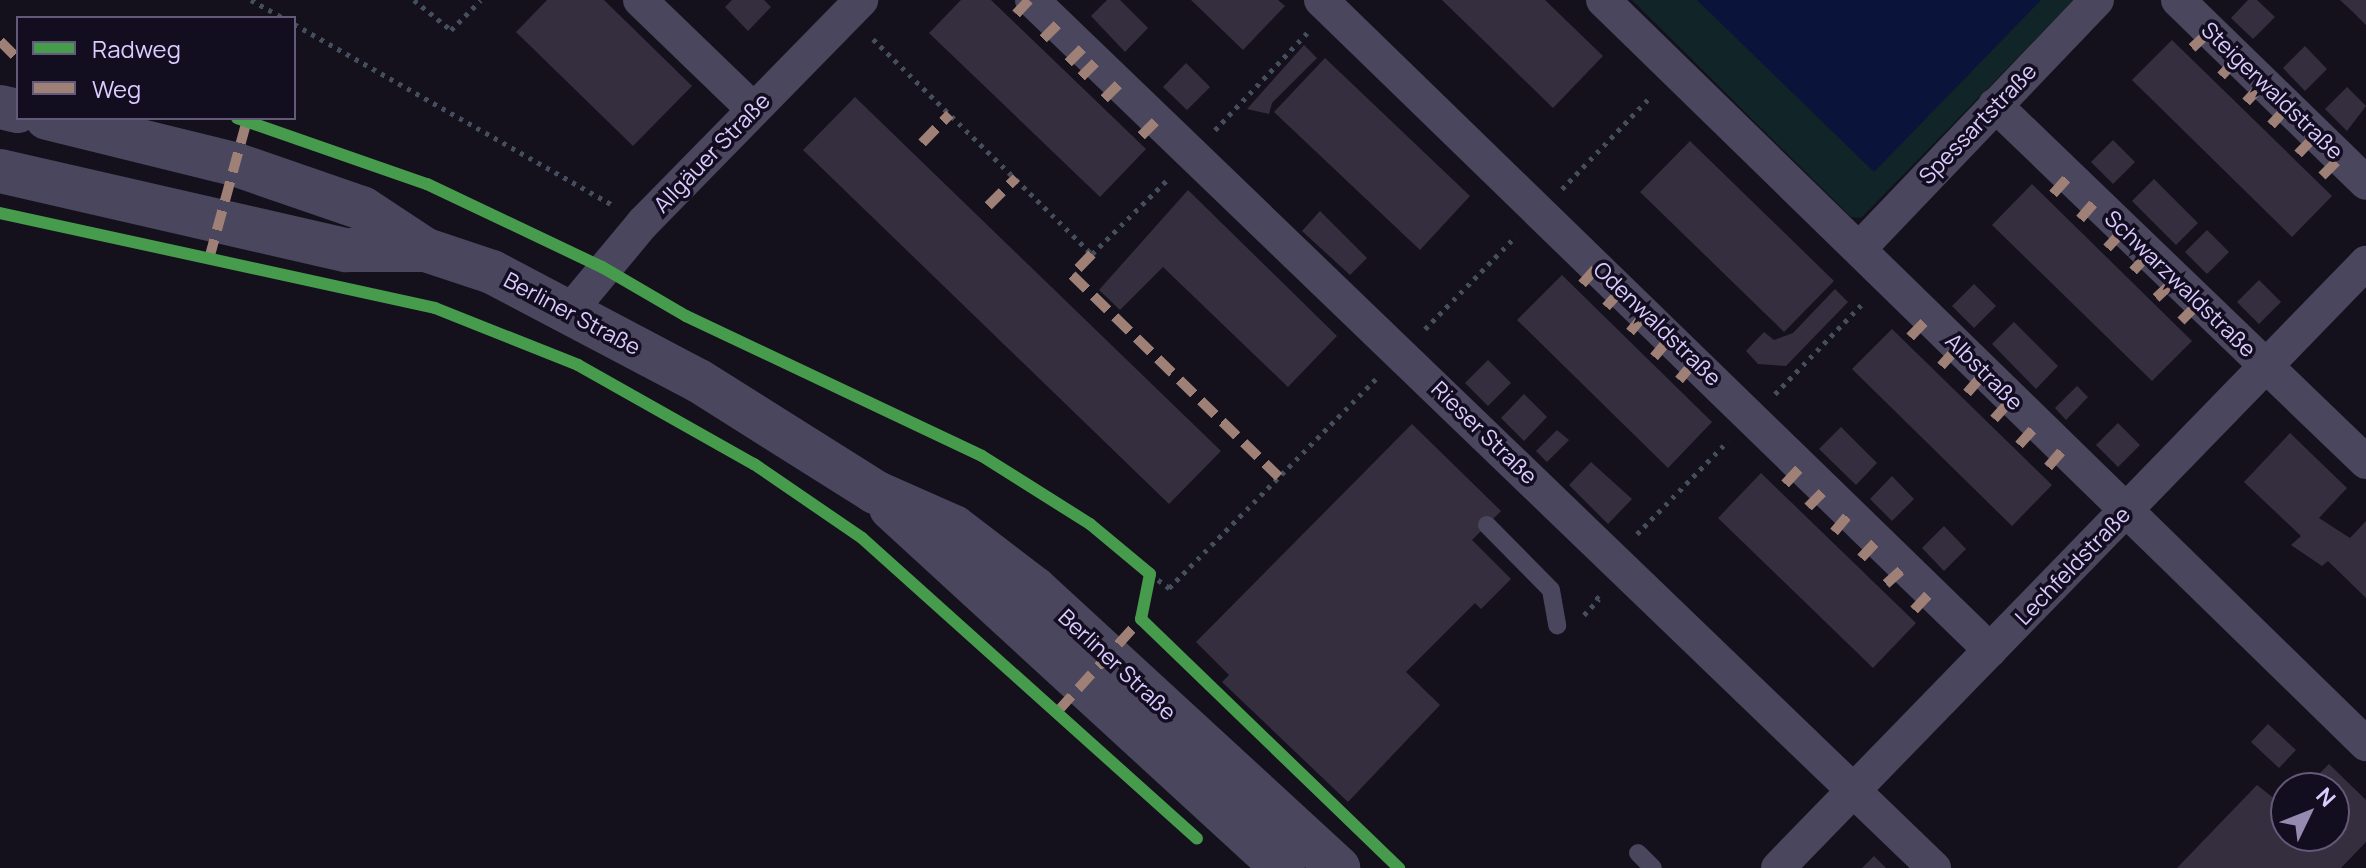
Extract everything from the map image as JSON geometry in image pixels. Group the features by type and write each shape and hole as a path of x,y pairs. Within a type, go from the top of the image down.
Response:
{"street":[{"path":"640,0 754,110"},
{"name":"Allgäuer Straße","path":"569,312 602,267 861,0"},
{"name":"Rieser Straße","path":"1032,0 1934,868"},
{"name":"Albstraße","path":"1603,0 2366,744"},
{"name":"Spessartstraße","path":"1860,248 2097,0"},
{"name":"Steigerwaldstraße","path":"2178,0 2366,183"},
{"name":"Odenwaldstraße","path":"1326,4 1990,650"},
{"name":"Schwarzwaldstraße","path":"1995,105 2366,462"},
{"name":"Berliner Straße","path":"55,120 264,173 362,208 426,250 492,272 699,381 875,492 954,527 1035,589 1338,868"},
{"name":"Berliner Straße","path":"0,171 346,250 426,250"},
{"name":"Lechfeldstraße","path":"1778,868 2366,263"},
{"name":"Berliner Straße","path":"875,492 1283,868"}],"lane":[{"path":"1487,525 1551,590 1557,625"},
{"path":"1638,853 1653,868"}],"path":[{"path":"251,0 279,16"},
{"path":"414,0 451,30 481,0"},
{"path":"873,39 1092,254 1193,154 1326,4"},
{"path":"296,25 615,207"},
{"path":"1150,574 1169,588 1401,353"},
{"path":"1590,608 1599,599 1592,592"}],"green space":[{"path":"1632,0 2074,0 1861,218 1851,217"}],"water":[{"path":"1697,0 2041,0 1874,172"}],"building":[{"path":"547,0 604,0 692,86 633,146 516,32"},
{"path":"732,0 764,0 771,7 748,31 725,7"},
{"path":"961,0 991,0 1146,149 1100,197 929,33"},
{"path":"1107,0 1120,0 1148,28 1125,52 1091,16"},
{"path":"1191,0 1278,0 1285,6 1243,50"},
{"path":"1442,0 1545,0 1603,56 1553,108"},
{"path":"2248,0 2257,0 2275,17 2253,39 2231,18"},
{"path":"2340,0 2366,0 2366,25 2354,13"},
{"path":"2172,40 2332,196 2292,237 2132,80"},
{"path":"1304,45 1317,58 1272,103 1269,114 1247,109"},
{"path":"2305,46 2327,69 2305,91 2283,68"},
{"path":"1325,58 1470,196 1420,250 1274,112"},
{"path":"1186,63 1210,87 1187,110 1163,87"},
{"path":"2347,87 2366,106 2347,131 2325,109"},
{"path":"855,97 1221,451 1169,504 803,150"},
{"path":"2113,140 2135,162 2113,184 2091,162"},
{"path":"1690,141 1834,281 1784,332 1640,192"},
{"path":"2154,179 2198,223 2176,245 2132,201"},
{"path":"2032,184 2192,341 2152,381 1992,225"},
{"path":"1188,190 1337,336 1288,387 1163,267 1120,310 1099,290"},
{"path":"1320,211 1367,258 1350,275 1302,231"},
{"path":"2207,230 2229,252 2207,274 2185,252"},
{"path":"1562,275 1712,422 1668,468 1517,320"},
{"path":"2259,280 2281,302 2259,324 2237,302"},
{"path":"1974,284 1996,306 1974,328 1952,306"},
{"path":"1835,289 1848,302 1786,366 1758,364 1746,351 1764,332 1774,340 1793,333"},
{"path":"2014,322 2058,366 2036,389 1992,344"},
{"path":"1892,329 2052,485 2012,526 1852,369"},
{"path":"1488,360 1511,383 1488,406 1465,383"},
{"path":"2077,386 2088,397 2066,420 2055,408"},
{"path":"1524,394 1547,417 1524,441 1501,418"},
{"path":"2118,423 2140,445 2118,467 2096,445"},
{"path":"1412,424 1501,511 1472,540 1511,579 1481,609 1475,603 1406,672 1440,705 1348,802 1222,682 1229,675 1196,642"},
{"path":"1841,427 1877,463 1856,485 1819,449"},
{"path":"1557,430 1569,440 1547,462 1536,451"},
{"path":"2290,433 2347,488 2319,518 2350,538 2366,521 2366,598 2328,561 2322,566 2291,545 2301,536 2244,482"},
{"path":"1591,462 1632,499 1608,524 1569,485"},
{"path":"1761,473 1916,623 1873,668 1718,518"},
{"path":"1892,476 1914,499 1892,521 1870,499"},
{"path":"1944,526 1966,549 1944,571 1922,548"},
{"path":"2268,724 2296,750 2279,768 2251,742"},
{"path":"2329,764 2337,772 2321,772"},
{"path":"2350,784 2366,800 2366,842 2341,868 2177,868 2257,785 2270,795 2270,852 2350,852"},
{"path":"1874,856 1886,868 1862,868"}],"marked path":[{"path":"1016,14 1029,0"},
{"path":"1043,39 1058,24"},
{"path":"2192,48 2210,31"},
{"path":"0,41 16,57"},
{"path":"1068,63 1083,48"},
{"path":"2221,76 2238,58"},
{"path":"1081,77 1097,61"},
{"path":"2246,102 2264,83"},
{"path":"1104,99 1119,84"},
{"path":"2271,125 2288,107"},
{"path":"922,143 950,114"},
{"path":"209,259 247,120"},
{"path":"1141,136 1157,120"},
{"path":"2298,154 2317,134"},
{"path":"2322,176 2340,158"},
{"path":"2053,194 2069,176"},
{"path":"988,206 1016,178"},
{"path":"2080,219 2095,202"},
{"path":"2107,248 2124,230"},
{"path":"1092,254 1072,275 1279,477"},
{"path":"2133,271 2149,254"},
{"path":"1582,284 1598,266"},
{"path":"2156,298 2175,280"},
{"path":"1606,307 1622,289"},
{"path":"2181,321 2199,303"},
{"path":"1630,332 1646,313"},
{"path":"1910,337 1929,317"},
{"path":"1654,357 1671,337"},
{"path":"1941,366 1958,347"},
{"path":"1679,380 1695,361"},
{"path":"1967,393 1985,372"},
{"path":"1994,419 2012,399"},
{"path":"2019,445 2038,424"},
{"path":"2048,467 2063,450"},
{"path":"1785,484 1802,466"},
{"path":"1808,507 1826,489"},
{"path":"1834,532 1850,513"},
{"path":"1861,558 1878,540"},
{"path":"1886,584 1905,567"},
{"path":"1914,610 1931,592"},
{"path":"1058,711 1141,619"}],"cycle path":[{"path":"243,120 427,184 602,267 686,316 982,456 1090,524 1150,574 1141,619 1399,868"},
{"path":"0,213 435,308 578,365 754,464 862,538 1197,839"}]}
